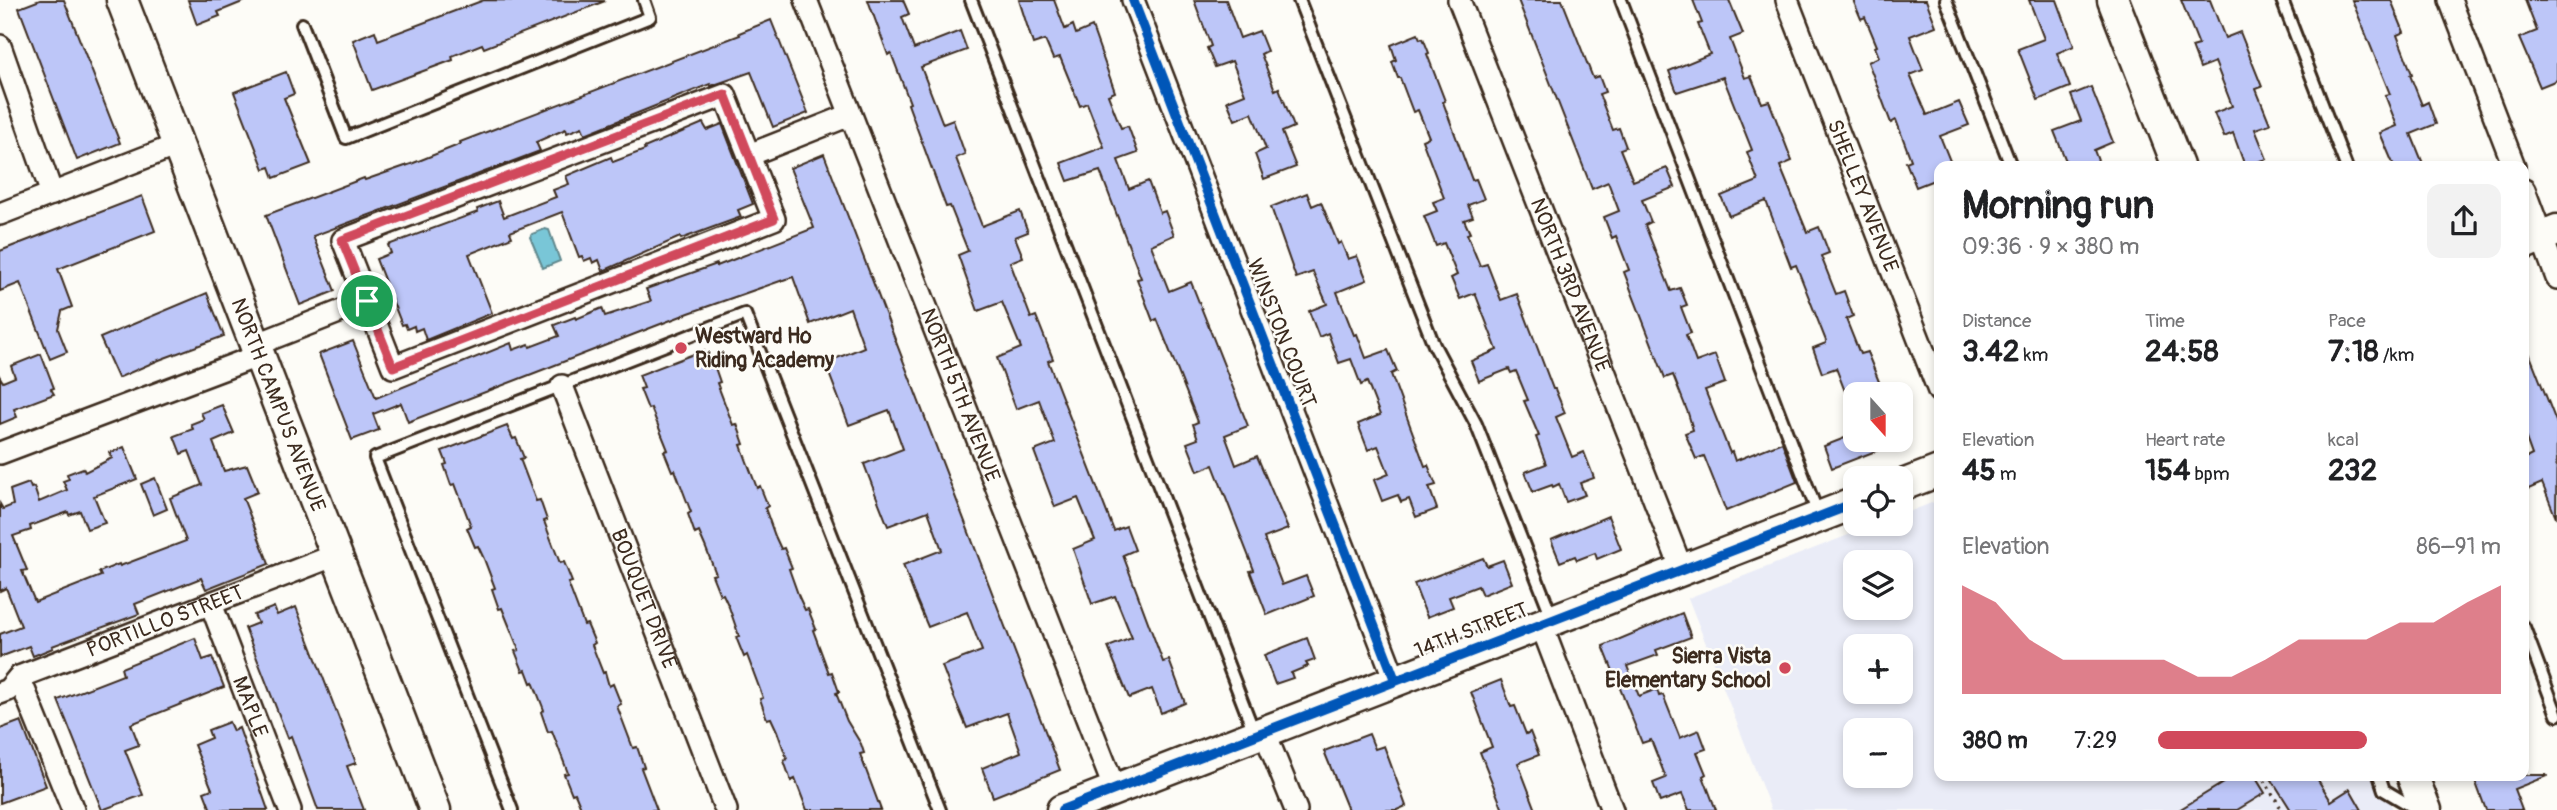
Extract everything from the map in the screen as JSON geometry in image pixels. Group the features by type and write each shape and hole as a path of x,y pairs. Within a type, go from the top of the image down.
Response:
{"street":[{"name":"NORTH CAMPUS AVENUE","path":"122,0 435,810"},
{"name":"NORTH 5TH AVENUE","path":"806,0 1115,790"},
{"name":"WINSTON COURT","path":"1133,0 1395,680"},
{"name":"NORTH 3RD AVENUE","path":"1459,0 1682,570"},
{"name":"SHELLEY AVENUE","path":"1787,0 1934,378"},
{"path":"2113,0 2176,161"},
{"path":"2450,0 2512,161"},
{"path":"0,46 52,194"},
{"path":"725,94 748,155 774,219 393,367 342,240 725,94"},
{"path":"748,155 850,115"},
{"path":"0,214 177,145"},
{"path":"2529,204 2557,278"},
{"path":"0,453 257,350 367,301"},
{"name":"BOUQUET DRIVE","path":"562,386 726,810"},
{"path":"1913,481 1934,473"},
{"name":"14TH STREET","path":"1062,810 1843,508"},
{"name":"PORTILLO STREET","path":"0,693 8,690 19,677 336,555"},
{"name":"MAPLE","path":"211,604 290,810"},
{"path":"1547,622 1612,810"},
{"path":"19,677 73,810"},
{"path":"1260,732 1296,810"},
{"path":"2414,781 2426,810"}],"lane":[{"path":"302,24 346,138 650,18 644,0"},
{"path":"971,0 1260,732"},
{"path":"1299,0 1434,345 1476,424 1547,622"},
{"path":"1621,0 1819,517"},
{"path":"1947,0 2009,161"},
{"path":"2282,0 2344,161"},
{"path":"512,810 375,458 745,314 940,810"},
{"path":"2529,640 2557,715"},
{"path":"2381,781 2384,790 2418,810"}],"path":[{"path":"2265,781 2282,810"}],"shaded area":[{"name":"Sierra Vista Elementary School","path":"1934,502 1934,781 2382,781 2393,810 1771,810 1688,598 1846,536 1913,536 1913,510"}],"water":[{"path":"545,229 549,230 560,261 543,268 530,237"}],"building":[{"path":"40,0 64,0 120,143 77,160 19,8"},
{"path":"188,0 245,1 218,12 220,16 197,25"},
{"path":"484,0 605,1 484,48 482,44 452,56 453,60 372,90 353,40 375,31 378,40"},
{"path":"868,0 903,0 909,14 902,17 914,49 960,31 967,50 921,67 943,124 953,120 965,154 956,158 982,226 1020,211 1028,232 1015,237 1023,257 1010,262 1031,318 1036,316 1053,359 1048,361 1114,531 1126,526 1135,550 1123,555 1163,662 1169,660 1185,703 1161,713 1152,689 1129,698 1108,647 1132,638 1115,596 1092,604 1073,549 1095,540 1078,498 1055,507 1034,451 1055,443 1039,400 1016,409 997,358 1021,348 1002,302 978,311 958,255 968,251 950,206 946,207 908,104 910,103 891,53 888,55"},
{"path":"1019,0 1054,0 1065,29 1073,25 1076,34 1092,27 1115,92 1108,95 1121,128 1128,126 1138,153 1118,160 1129,189 1148,181 1160,213 1165,211 1174,235 1151,245 1169,291 1191,282 1248,426 1225,435 1236,465 1257,456 1288,529 1264,538 1282,585 1306,576 1314,596 1267,615 1250,571 1254,570 1213,465 1198,471 1187,443 1198,439 1193,424 1198,422 1157,319 1153,321 1137,279 1141,278 1100,171 1068,181 1061,163 1104,147 1087,103 1080,106 1060,57 1053,59 1045,40 1033,44"},
{"path":"1194,0 1226,0 1240,38 1259,31 1267,51 1261,54 1275,90 1279,88 1294,127 1282,132 1296,167 1264,179 1255,154 1266,149 1252,113 1235,120 1227,101 1245,94 1232,61 1215,67 1207,48 1211,46"},
{"path":"1518,0 1562,0 1593,78 1599,76 1605,92 1599,94 1613,130 1619,128 1626,147 1620,149 1633,181 1667,168 1675,187 1642,200 1651,222 1645,225 1671,291 1680,288 1687,305 1681,307 1691,333 1686,335 1696,362 1715,355 1725,383 1705,390 1730,453 1732,452 1735,461 1782,442 1797,482 1726,511 1704,456 1696,459 1685,433 1693,430 1688,413 1673,375 1665,378 1624,272 1629,270 1616,236 1612,238 1604,217 1619,211 1608,182 1592,189"},
{"path":"1693,0 1729,0 1743,34 1730,39 1745,78 1751,76 1762,103 1769,101 1792,161 1780,166 1807,232 1819,227 1829,253 1821,256 1836,294 1844,291 1853,316 1846,319 1860,354 1867,352 1879,382 1843,382 1843,386 1836,368 1822,373 1813,348 1826,341 1796,265 1791,267 1766,201 1729,216 1721,196 1758,181 1747,152 1752,150 1723,77 1677,92 1669,71 1710,54 1698,24 1702,23"},
{"path":"1853,0 1926,0 1936,26 1910,36 1923,70 1910,75 1927,115 1959,102 1969,125 1940,136 1950,161 1934,161 1934,180 1916,187 1906,162 1911,160 1896,120 1891,123 1868,62 1879,57 1875,47 1877,46 1865,17 1861,19"},
{"path":"2029,0 2057,0 2074,46 2057,53 2070,87 2038,100 2018,49 2044,39"},
{"path":"2181,0 2210,0 2225,38 2240,32 2262,87 2256,89 2270,124 2255,129 2267,159 2243,161 2233,133 2224,137 2214,113 2232,106 2215,62 2200,68 2192,47 2199,45"},
{"path":"2352,0 2391,0 2404,32 2397,35 2412,74 2410,75 2422,105 2428,102 2436,124 2411,134 2422,161 2392,161 2380,133 2397,126 2385,95 2390,94"},
{"path":"2525,0 2557,0 2557,80 2540,87 2519,38 2537,31"},
{"path":"771,20 808,113 773,127 751,72 711,86 710,84 585,134 582,127 567,133 566,129 536,142 540,151 313,236 335,291 300,305 266,215 364,178 365,180 411,164 461,144 460,142 740,35 739,33"},
{"path":"1418,34 1420,39 1423,38 1429,53 1427,54 1445,101 1443,102 1472,180 1476,179 1484,199 1468,205 1473,217 1464,220 1470,233 1467,234 1480,266 1487,264 1501,300 1517,294 1553,389 1565,413 1556,417 1572,457 1584,452 1594,478 1580,483 1585,495 1566,502 1559,484 1533,492 1525,472 1546,464 1536,437 1539,436 1524,401 1528,400 1516,371 1511,373 1509,369 1479,381 1471,361 1497,350 1475,293 1460,299 1451,278 1457,275 1444,243 1436,246 1424,216 1437,211 1433,202 1444,198 1422,140 1429,137 1418,110 1413,112 1398,78 1392,62 1396,60 1391,45"},
{"path":"286,72 294,94 284,98 311,164 274,178 270,167 264,169 234,92"},
{"path":"2091,87 2113,142 2094,150 2098,161 2066,161 2054,131 2081,121 2071,95"},
{"path":"703,123 707,130 722,124 753,204 738,210 741,217 681,239 680,237 603,271 599,260 593,263 591,258 584,261 582,256 579,257 562,212 510,232 512,237 469,254 492,313 426,340 422,328 415,331 414,326 407,329 405,324 402,325 376,259 391,253 388,245 478,212 477,209 498,201 504,217 556,197 553,190 569,184 566,176 611,157 613,162 645,150 644,148"},
{"path":"824,154 1060,770 993,797 982,768 1021,752 1007,713 967,728 953,695 942,666 982,651 967,612 928,627 914,594 903,565 942,550 928,511 888,526 875,493 864,464 903,449 889,410 849,425 825,363 864,347 850,308 810,324 793,277 689,313 408,422 401,403 373,414 379,430 352,440 319,354 353,341 376,398 511,343 513,350 559,336 554,325 575,317 576,319 602,308 605,316 651,301 646,289 717,266 814,228 790,168"},
{"path":"1307,193 1312,206 1321,202 1338,244 1341,242 1348,259 1357,256 1367,280 1337,292 1366,358 1388,350 1397,371 1391,374 1425,466 1428,465 1436,485 1429,487 1437,509 1416,517 1409,499 1401,502 1398,495 1382,501 1374,480 1389,474 1378,446 1368,450 1358,424 1380,415 1367,382 1361,385 1351,359 1339,363 1328,333 1319,337 1309,311 1327,304 1313,272 1296,278 1271,207"},
{"path":"142,196 155,231 58,269 72,307 62,311 58,329 67,352 50,359 20,283 0,291 0,251"},
{"path":"207,293 224,336 118,378 100,338"},
{"path":"704,350 709,363 713,362 720,382 717,383 733,425 737,424 746,459 757,488 760,486 768,506 765,508 775,536 781,549 784,548 792,568 789,569 799,597 805,610 808,609 816,629 813,630 829,673 832,672 839,692 836,693 847,721 861,744 864,753 860,754 881,810 807,810 795,779 791,781 777,731 771,718 767,719 760,699 763,698 747,655 744,657 736,637 739,636 729,607 723,594 720,595 712,575 716,574 705,546 699,532 695,534 688,514 691,512 675,470 672,471 664,451 668,450 640,389 644,388 639,375"},
{"path":"2529,353 2557,424 2556,518 2542,483 2529,489 2529,456 2532,455 2529,447"},
{"path":"41,354 54,394 14,409 17,417 0,424 0,377 3,382 15,377 11,366"},
{"path":"222,405 234,433 213,442 224,471 247,465 258,492 243,498 269,564 206,589 201,578 135,604 139,614 52,646 53,648 33,656 29,646 0,657 0,634 21,626 6,588 0,591 0,504 3,509 13,505 10,490 29,483 31,488 34,487 39,502 67,490 63,481 69,479 67,474 83,468 85,472 112,458 109,453 124,447 137,479 94,496 105,523 87,529 80,511 69,515 68,512 30,526 31,530 13,536 27,570 22,571 35,602 101,576 99,572 186,541 170,498 202,485 189,451 181,454 174,436 193,429 191,424 204,419 201,413"},
{"path":"507,426 513,439 516,438 524,458 520,459 536,501 540,500 547,520 544,521 560,563 564,562 572,582 568,583 584,625 587,624 595,643 592,645 603,673 605,672 609,686 613,684 621,704 617,706 633,748 637,747 644,767 641,768 657,810 582,810 564,774 568,773 552,731 548,732 541,712 544,710 533,682 531,683 526,670 523,671 515,651 519,650 502,608 499,609 492,589 495,588 484,559 478,546 475,547 467,528 471,526 455,484 451,485 442,451"},
{"path":"1843,439 1843,452 1873,452 1832,468 1824,446"},
{"path":"155,478 167,509 153,515 141,484"},
{"path":"1608,516 1621,549 1597,559 1595,553 1577,560 1575,556 1560,562 1551,540"},
{"path":"1483,558 1487,566 1503,560 1512,583 1482,595 1478,586 1449,597 1453,607 1427,617 1414,584"},
{"path":"274,607 277,615 296,607 356,763 347,766 364,810 318,810 291,736 288,738 245,628 258,623 254,615"},
{"path":"1682,613 1691,637 1656,650 1658,655 1627,666 1639,696 1657,689 1659,696 1663,695 1680,738 1699,730 1706,749 1697,752 1716,810 1689,810 1682,794 1660,802 1653,783 1666,778 1651,740 1642,743 1603,646"},
{"path":"195,638 203,660 212,657 224,687 131,724 139,745 125,750 143,795 102,810 58,700 123,675 121,668"},
{"path":"1307,638 1315,660 1291,673 1293,678 1275,684 1264,655"},
{"path":"1501,680 1511,707 1515,706 1526,734 1530,732 1539,755 1518,763 1536,810 1503,810 1480,752 1492,747 1471,692"},
{"path":"21,721 46,786 0,803 0,729"},
{"path":"229,722 233,731 239,728 268,810 211,810 204,792 212,789 194,745 211,738 208,730"},
{"path":"1369,734 1375,749 1384,746 1406,806 1397,810 1348,810 1324,751"},
{"path":"2529,775 2547,776 2514,789 2522,810 2486,810 2475,781 2529,781"},
{"path":"2226,781 2258,781 2265,793 2237,810 2179,810"},
{"path":"2273,781 2319,781 2331,801 2350,789 2362,810 2291,810"}],"cycle path":[{"path":"1133,0 1395,680"},
{"path":"725,95 774,219 393,367 343,240 725,95"},
{"path":"1062,810 1843,508"}],"place":[{"name":"Westward Ho Riding Academy","path":"681,348"},
{"name":"Sierra Vista Elementary School","path":"1785,668"}],"route":[{"path":"725,94 774,219 393,367 367,301 342,240 725,94"}]}
